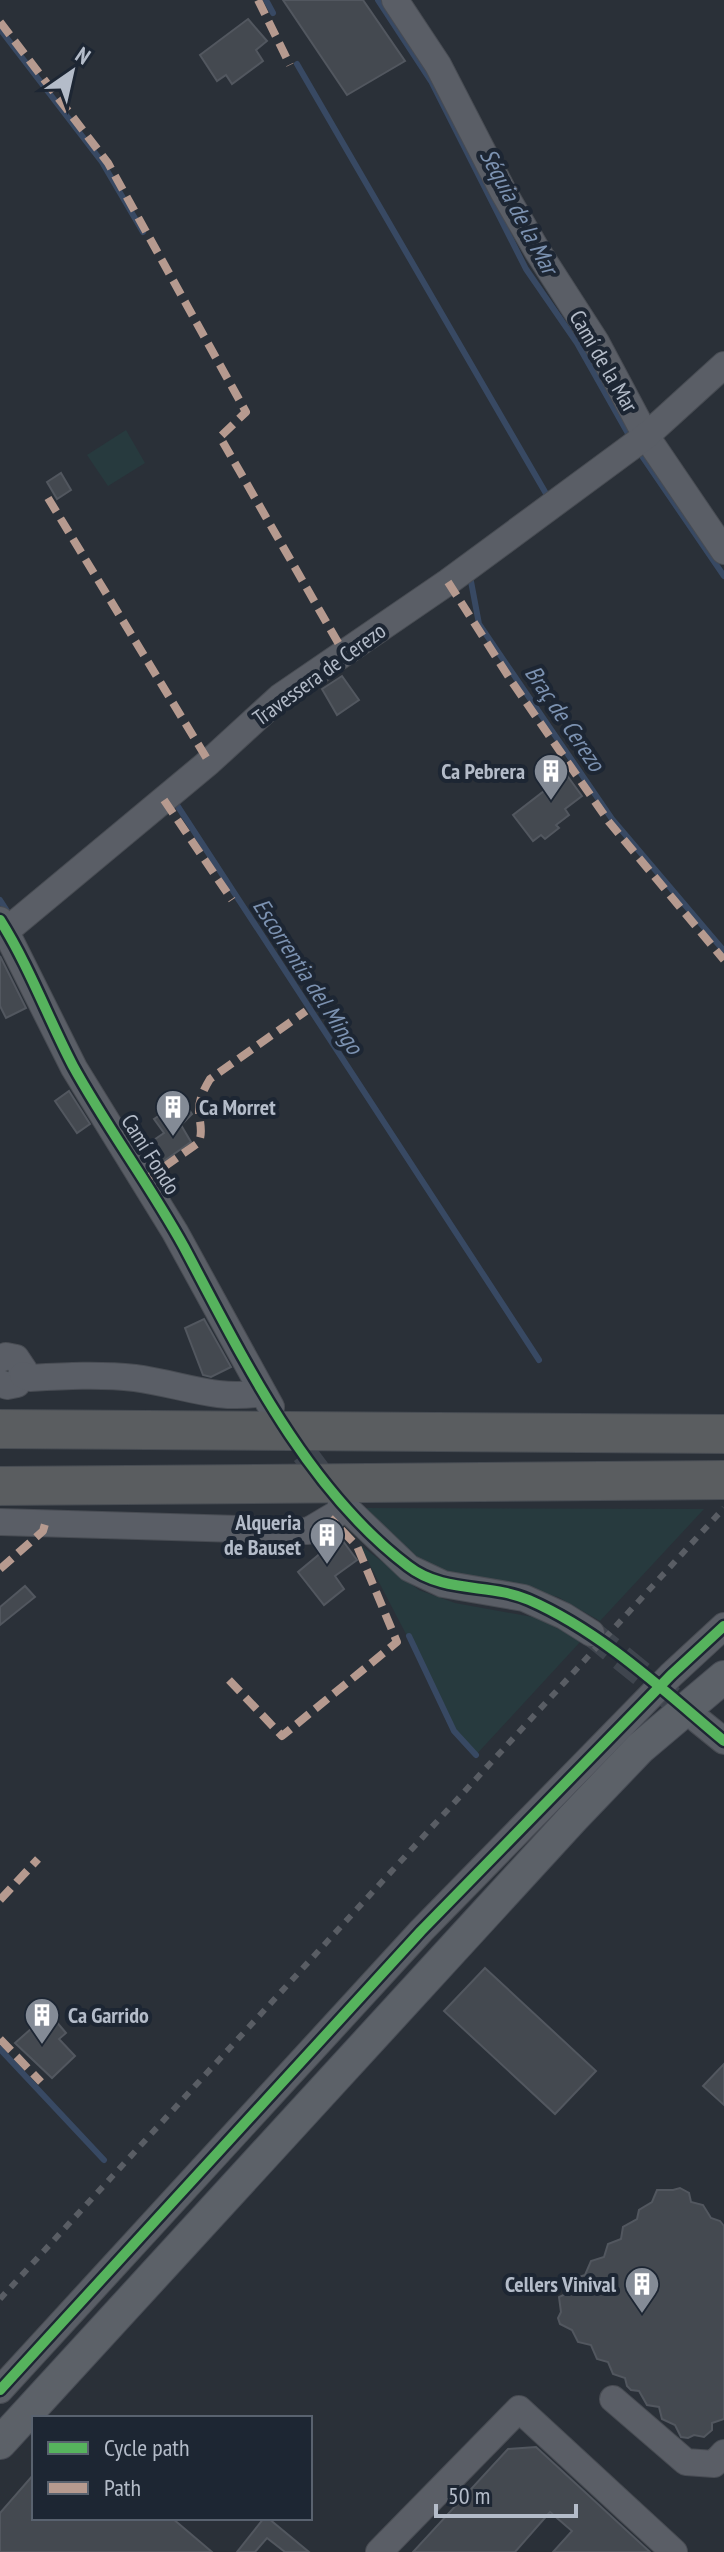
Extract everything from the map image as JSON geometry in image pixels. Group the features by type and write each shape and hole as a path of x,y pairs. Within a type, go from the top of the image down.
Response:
{"highway":[{"path":"0,1429 724,1434"},
{"path":"0,1486 724,1480"}],"main road":[{"path":"0,2443 573,1818 640,1748 724,1677"}],"street":[{"name":"Camí de la Mar","path":"395,0 438,65 504,193 596,342 646,436 724,551"},
{"name":"Travessera de Cerezo","path":"2,929 187,781 280,697 448,582 646,436 724,365"},
{"name":"Camí Fondo","path":"2,929 74,1068 175,1232 266,1400 236,1398 139,1379 104,1376 12,1379"},
{"path":"0,1359 6,1356 16,1358 23,1365 12,1379"},
{"path":"0,1522 308,1531 343,1506 409,1568 443,1584 524,1598 564,1616 591,1633"},
{"path":"0,2390 421,1931 671,1675 724,1626"},
{"path":"698,1720 724,1741"},
{"path":"613,2399 686,2462 714,2464 724,2453"},
{"path":"379,2552 519,2409 674,2552"}],"green space":[{"path":"126,430 145,463 108,486 87,455"},
{"path":"361,1508 704,1509 600,1621 558,1597 433,1571"},
{"path":"359,1544 419,1590 455,1603 538,1618 581,1641 474,1757 451,1731 407,1636"}],"building":[{"path":"283,0 363,0 405,61 347,95"},
{"path":"248,19 267,41 256,50 263,61 232,84 226,75 217,81 200,55"},
{"path":"61,473 71,490 57,499 47,482"},
{"path":"342,676 359,700 337,715 322,689"},
{"name":"Ca Pebrera","path":"566,774 582,796 565,809 569,815 556,825 559,828 545,839 541,835 533,841 513,815"},
{"path":"0,956 26,1008 6,1018 0,1006"},
{"path":"69,1091 90,1124 77,1133 55,1101"},
{"name":"Ca Morret","path":"183,1100 192,1114 181,1125 191,1142 154,1168 142,1148 164,1133 154,1119"},
{"path":"204,1319 231,1367 211,1377 203,1375 185,1328"},
{"name":"Alqueria de Bauset","path":"340,1537 357,1560 335,1576 344,1589 324,1605 298,1572"},
{"path":"25,1586 35,1597 0,1625 0,1607"},
{"path":"485,1968 596,2071 555,2114 444,2011"},
{"name":"Ca Garrido","path":"49,2013 66,2033 59,2039 75,2056 52,2078 15,2043"},
{"path":"724,2064 724,2105 703,2086"},
{"name":"Cellers Vinival","path":"680,2188 689,2193 691,2202 703,2205 711,2218 724,2226 724,2419 712,2423 712,2430 704,2437 681,2437 675,2425 662,2419 659,2407 647,2405 639,2391 631,2390 625,2378 613,2374 608,2362 597,2359 591,2345 578,2342 572,2330 560,2324 558,2318 561,2312 559,2297 572,2291 576,2278 585,2275 591,2261 604,2257 608,2244 621,2239 623,2227 637,2219 639,2210 652,2202 657,2190"},
{"path":"536,2447 650,2552 553,2552 572,2531 550,2512 515,2552 413,2552 508,2449"},
{"path":"32,2476 32,2520 174,2520 212,2552 0,2552 0,2513"},
{"path":"262,2520 270,2520 309,2552 285,2552 267,2538 255,2552 237,2552"}],"waterway":[{"name":"Braç de Cerezo","path":"266,0 273,13"},
{"name":"Séquia de la Mar","path":"378,0 431,81 526,269 577,343 630,437"},
{"name":"Escorrentia del Mingo","path":"0,29 102,162 143,232"},
{"name":"Braç de Cerezo","path":"297,64 548,497"},
{"name":"Séquia de la Mar","path":"642,456 724,576"},
{"name":"Braç de Cerezo","path":"470,576 479,624 612,819 724,951"},
{"name":"Escorrentia del Mingo","path":"175,802 539,1360"},
{"path":"0,900 9,914"},
{"path":"409,1636 454,1731 476,1755"},
{"path":"0,2049 104,2160"}],"tunnel":[{"path":"281,1422 334,1493"},
{"path":"591,1633 698,1720"}],"railway":[{"path":"0,2299 724,1508"}],"marked path":[{"path":"258,0 290,65"},
{"path":"0,22 108,163 246,412 220,437 344,653"},
{"path":"48,498 209,762"},
{"path":"448,582 512,682 609,822 724,960"},
{"path":"164,800 232,900"},
{"path":"144,1181 198,1143 201,1131 200,1102 210,1079 306,1011"},
{"path":"229,1680 282,1736 397,1642 357,1546 330,1518"},
{"path":"0,1569 43,1531 45,1524"},
{"path":"0,1900 38,1859"},
{"path":"0,2039 41,2082"}],"cycle path":[{"path":"0,920 73,1066 171,1224 280,1419 338,1499 371,1534 422,1575 452,1585 514,1595 582,1628 631,1663 724,1741"},
{"path":"0,2390 421,1931 671,1675 724,1626"}],"place":[{"name":"Ca Pebrera","path":"551,802"},
{"name":"Ca Morret","path":"173,1138"},
{"name":"Alqueria de Bauset","path":"327,1566"},
{"name":"Ca Garrido","path":"42,2046"},
{"name":"Cellers Vinival","path":"642,2315"}]}
